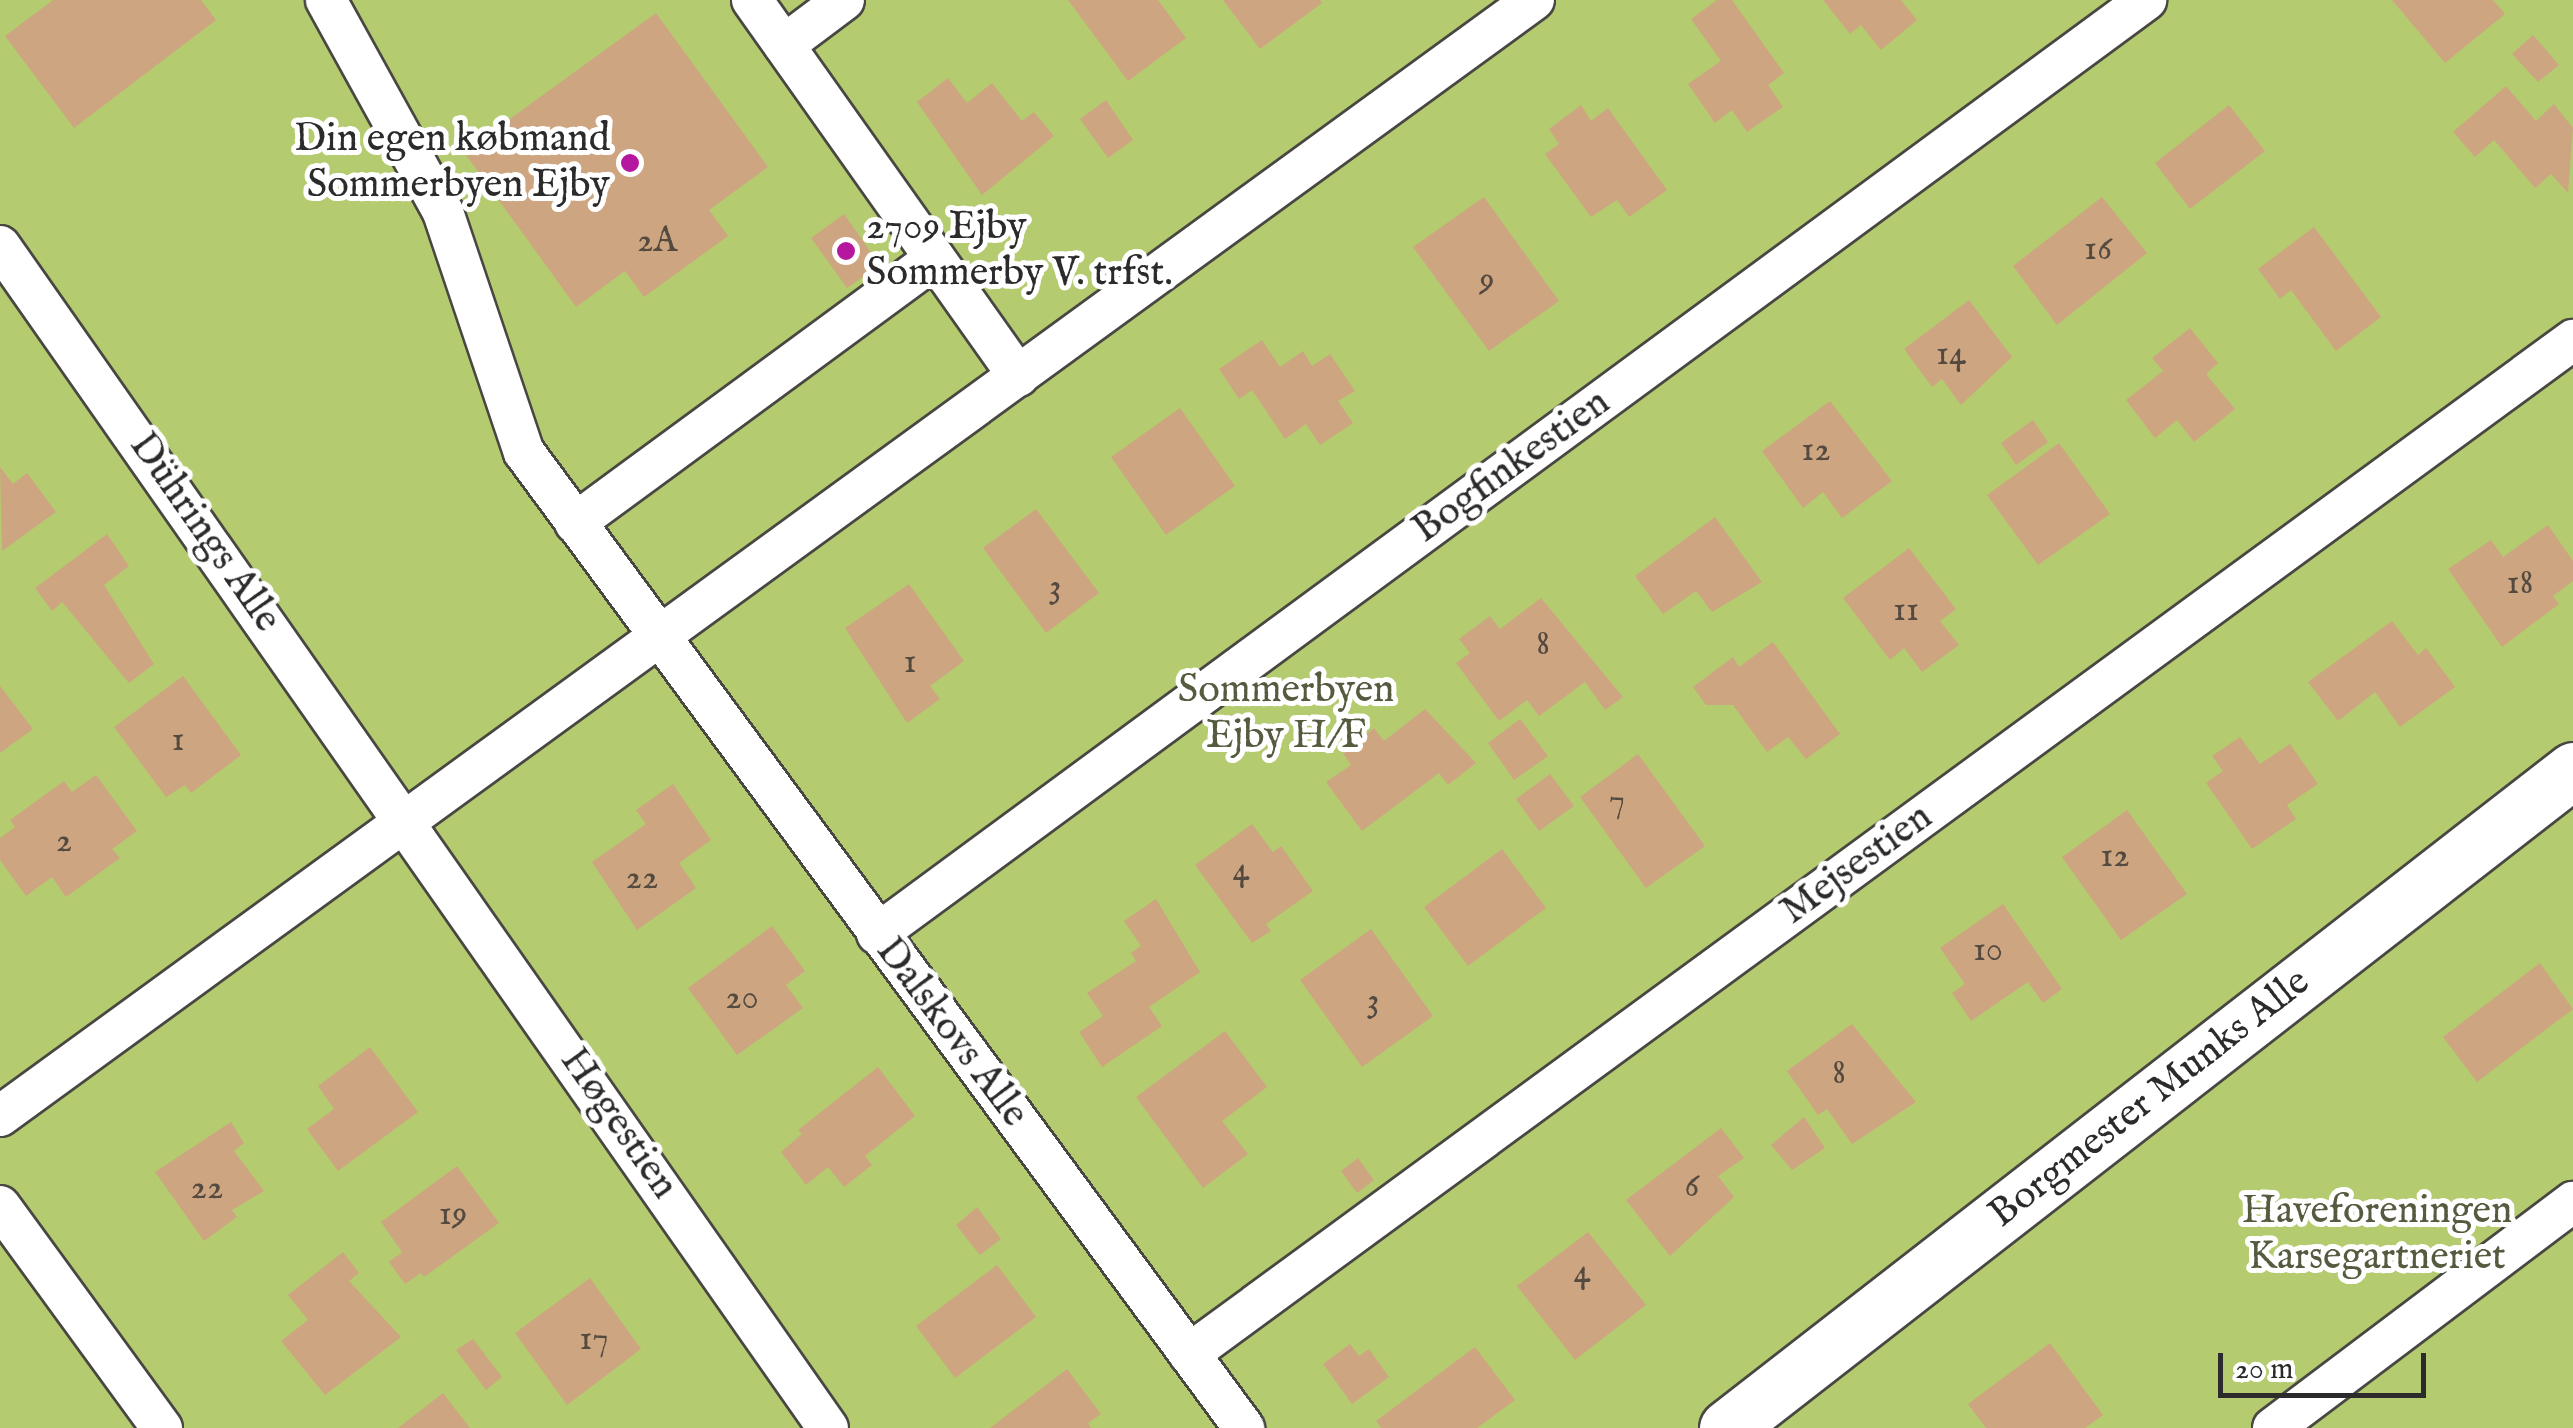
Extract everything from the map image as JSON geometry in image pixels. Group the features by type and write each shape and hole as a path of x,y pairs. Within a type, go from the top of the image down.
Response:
{"street":[{"name":"Borgmester Munks Alle","path":"1727,1428 2573,770"}],"lane":[{"name":"Dalskovs Alle","path":"326,0 443,212 524,452 657,638 1244,1428"},
{"path":"752,0 1018,376"},
{"path":"784,45 844,0"},
{"path":"2,1110 408,820 1534,0"},
{"name":"Bogfinkestien","path":"877,934 2146,0"},
{"name":"Dührings Alle","path":"0,246 408,820"},
{"path":"575,524 935,259"},
{"name":"Mejsestien","path":"1189,1354 2573,340"},
{"name":"Høgestien","path":"408,820 828,1428"},
{"path":"2273,1428 2573,1202"},
{"path":"0,1206 162,1428"}],"green space":[{"name":"Sommerbyen Ejby H/F","path":"0,0 2573,0 2573,1428 0,1428"}],"building":[{"path":"53,0 201,0 216,20 74,128 5,36"},
{"path":"1068,0 1158,0 1186,38 1128,81"},
{"path":"1223,0 1320,0 1322,3 1260,49"},
{"path":"1717,0 1732,0 1784,73 1768,85 1783,107 1747,132 1732,110 1715,123 1688,84 1721,61 1691,19"},
{"path":"1823,0 1901,0 1917,20 1881,50 1861,25 1850,34"},
{"path":"2392,0 2493,0 2505,14 2445,63"},
{"path":"656,13 768,167 709,210 728,236 644,297 625,271 576,307 464,152"},
{"path":"2533,35 2559,65 2538,82 2512,54"},
{"path":"948,78 967,103 992,83 1022,121 1034,112 1054,136 982,195 917,102"},
{"path":"2506,86 2536,121 2554,104 2573,128 2568,193 2551,174 2535,188 2494,140 2475,157 2453,132"},
{"path":"1106,100 1133,140 1108,158 1080,119"},
{"path":"1581,105 1591,121 1608,108 1667,190 1629,217 1617,200 1591,217 1545,154 1559,144 1549,129"},
{"path":"2229,105 2265,151 2190,209 2155,163"},
{"path":"1484,197 1559,301 1489,351 1413,247"},
{"path":"2102,197 2147,253 2057,325 2013,266"},
{"name":"2709 Ejby Sommerby V. trfst.","path":"844,214 880,265 847,288 811,238"},
{"path":"2314,227 2381,317 2336,351 2291,290 2280,299 2258,269"},
{"path":"1969,300 2012,357 1961,405 1942,379 1932,387 1904,349"},
{"path":"2190,328 2218,363 2206,374 2235,409 2194,442 2177,420 2155,438 2126,400 2163,371 2152,358"},
{"path":"1262,340 1280,367 1303,351 1312,366 1330,354 1355,391 1338,401 1353,423 1320,445 1306,424 1285,439 1252,390 1239,399 1219,369"},
{"path":"1830,401 1892,481 1842,518 1823,492 1803,508 1762,451"},
{"path":"1180,408 1235,486 1166,535 1111,457"},
{"path":"2033,420 2048,442 2016,465 2001,443"},
{"path":"2059,443 2110,514 2038,565 1987,495"},
{"path":"0,467 13,484 27,473 56,512 2,551"},
{"path":"1036,509 1099,593 1046,633 983,548"},
{"path":"1715,517 1762,582 1712,612 1696,591 1663,614 1635,576"},
{"path":"2548,525 2573,561 2573,581 2553,596 2559,604 2502,647 2448,569 2491,540 2503,557"},
{"path":"107,534 129,566 104,585 154,664 129,683 62,602 52,611 35,588"},
{"path":"1909,548 1956,609 1940,621 1959,645 1922,672 1904,648 1890,660 1843,598"},
{"path":"909,584 964,661 930,686 940,699 907,723 845,628"},
{"path":"1541,598 1623,697 1605,710 1585,682 1539,716 1527,700 1499,721 1456,663 1470,653 1459,639 1490,616 1500,629"},
{"path":"2392,621 2418,655 2426,648 2455,687 2400,727 2375,692 2338,721 2308,682"},
{"path":"1773,642 1840,734 1806,759 1788,737 1767,752 1733,705 1706,705 1693,687 1733,657 1739,667"},
{"path":"183,676 241,755 191,793 185,785 166,797 114,727"},
{"path":"0,686 33,729 0,753"},
{"path":"1425,709 1476,763 1448,785 1439,773 1362,831 1326,782 1351,765 1343,753 1374,728 1384,741"},
{"path":"1520,719 1548,756 1514,780 1488,743"},
{"path":"2240,737 2260,764 2290,744 2318,784 2287,805 2296,819 2252,849 2206,783 2223,771 2212,756"},
{"path":"1638,754 1705,846 1646,888 1580,797"},
{"path":"1550,774 1574,806 1539,831 1516,799"},
{"path":"96,775 137,831 112,849 120,858 66,897 52,877 26,896 0,860 0,838 15,827 10,820 64,781 72,792"},
{"path":"673,784 711,840 679,863 696,888 637,930 592,862 646,824 636,810"},
{"path":"2127,810 2187,894 2121,940 2062,857"},
{"path":"1252,824 1273,852 1281,846 1313,891 1266,924 1271,931 1252,943 1195,865"},
{"path":"1502,849 1546,908 1468,966 1424,907"},
{"path":"1156,899 1200,972 1149,1007 1162,1026 1102,1067 1079,1032 1103,1016 1087,993 1136,961 1131,953 1141,946 1124,921"},
{"path":"2003,904 2062,989 2043,1003 2028,982 1971,1021 1952,993 1965,984 1940,948"},
{"path":"772,926 805,971 786,985 803,1008 737,1055 688,988"},
{"path":"1371,929 1433,1016 1362,1067 1300,980"},
{"path":"2540,963 2573,1009 2477,1082 2443,1037"},
{"path":"1852,1024 1916,1102 1852,1144 1827,1109 1818,1115 1787,1071"},
{"path":"1225,1031 1267,1087 1222,1121 1248,1154 1203,1188 1136,1097"},
{"path":"370,1047 418,1112 338,1171 307,1129 334,1109 318,1086"},
{"path":"878,1067 915,1116 865,1156 872,1165 844,1187 828,1167 806,1185 781,1152 802,1134 798,1130"},
{"path":"1804,1117 1825,1148 1792,1170 1771,1145"},
{"path":"231,1122 244,1143 234,1151 264,1191 232,1210 237,1217 204,1241 155,1172"},
{"path":"1721,1128 1744,1158 1718,1176 1734,1197 1670,1256 1626,1200"},
{"path":"1358,1158 1374,1180 1357,1193 1341,1171"},
{"path":"457,1166 499,1223 424,1277 421,1273 405,1284 389,1262 402,1252 381,1222"},
{"path":"977,1207 1001,1239 980,1255 956,1225"},
{"path":"1588,1232 1646,1305 1575,1360 1517,1286"},
{"path":"343,1252 359,1273 349,1281 401,1337 325,1395 281,1341 308,1320 288,1295"},
{"path":"997,1265 1036,1317 955,1378 916,1326"},
{"path":"590,1278 641,1349 567,1405 515,1333"},
{"path":"473,1339 502,1377 486,1390 456,1350"},
{"path":"2050,1343 2103,1415 2085,1428 1986,1428 1968,1404"},
{"path":"1350,1344 1359,1356 1369,1349 1389,1377 1352,1404 1323,1364"},
{"path":"1475,1347 1515,1400 1477,1428 1381,1428 1376,1421"},
{"path":"1067,1369 1101,1414 1088,1423 1091,1428 990,1428"},
{"path":"443,1393 470,1428 398,1428"}],"place":[{"name":"Din egen købmand Sommerbyen Ejby","path":"630,163"},
{"name":"2709 Ejby Sommerby V. trfst.","path":"846,251"}],"park label":[{"name":"Haveforeningen Karsegartneriet","path":"2377,1235"}]}
